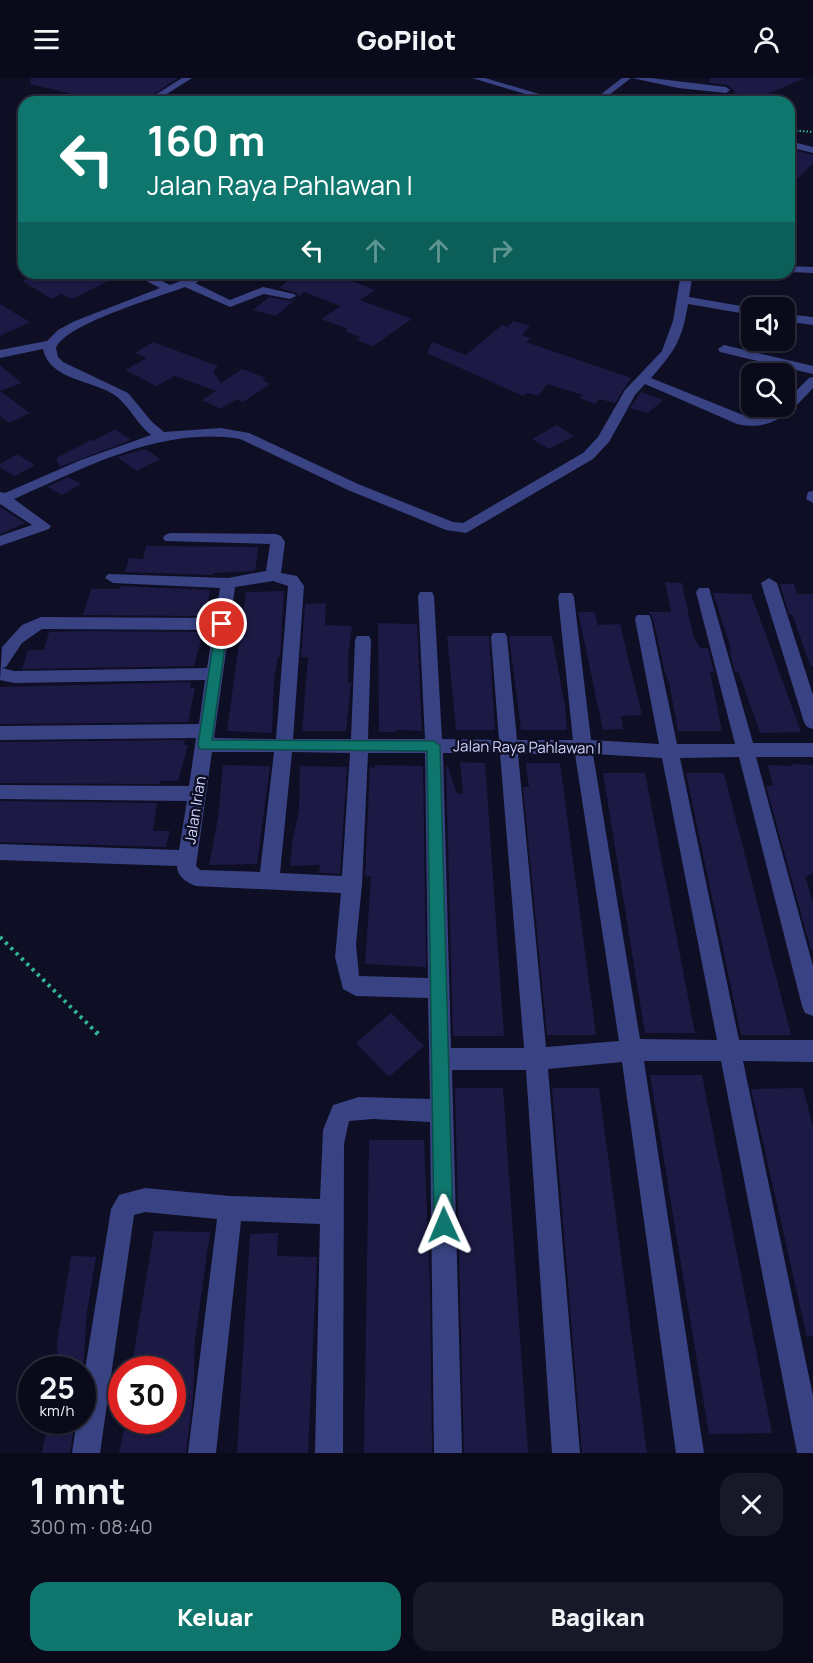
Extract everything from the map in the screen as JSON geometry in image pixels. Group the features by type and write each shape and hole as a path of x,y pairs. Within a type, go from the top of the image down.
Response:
{"street":[{"path":"158,96 188,78"},
{"path":"476,78 540,96"},
{"path":"603,96 627,78"},
{"path":"636,78 678,86 725,85 731,96"},
{"path":"795,146 813,150"},
{"path":"795,269 813,270"},
{"path":"149,279 170,289"},
{"path":"0,354 50,344 73,326 197,279"},
{"path":"1,498 161,436 208,432 244,436 353,487 452,527 466,528 598,447 630,393 668,352 675,337 686,279"},
{"path":"187,284 231,304 263,290 290,296"},
{"path":"684,300 741,310"},
{"path":"795,319 813,321"},
{"path":"50,344 49,349 55,362 65,369 126,397 144,424 161,436"},
{"path":"723,349 813,370"},
{"path":"644,379 742,421 758,424 773,419 813,378"},
{"path":"0,541 44,526 1,498"},
{"path":"170,538 276,539 278,542 273,576"},
{"path":"113,578 228,583 273,576 292,580 296,586 284,746 269,882"},
{"name":"Jalan Irian","path":"228,583 186,869 196,878 352,885"},
{"path":"769,583 813,722"},
{"path":"704,592 813,1006"},
{"path":"426,596 434,746 448,1453"},
{"path":"566,597 583,747 631,1050 690,1453"},
{"path":"643,619 811,1453"},
{"path":"0,663 11,644 31,626 41,623 222,624"},
{"path":"499,637 536,1059 566,1453"},
{"path":"363,640 352,885 344,962 350,982 356,986 439,988"},
{"path":"0,674 14,677 215,674"},
{"name":"Jalan Raya Pahlawan I","path":"0,733 206,738 284,746 583,747 669,752 813,750"},
{"path":"0,792 198,794"},
{"name":"Jalan Irian","path":"0,852 187,858"},
{"path":"440,1059 536,1059 631,1050 813,1051"},
{"path":"329,1453 334,1128 340,1114 348,1109 442,1111"},
{"path":"86,1453 123,1209 128,1204 145,1200 230,1208 332,1212"},
{"path":"202,1453 230,1208"}],"path":[{"path":"795,130 813,132"},
{"path":"0,937 98,1034"}],"building":[{"path":"31,78 178,78 151,96 81,96 30,84"},
{"path":"710,78 805,78 762,96 733,93 735,91 727,85 710,83"},
{"path":"795,150 813,155 813,163 795,181"},
{"path":"27,279 113,279 72,299 61,294 52,299 22,281"},
{"path":"290,279 355,279 352,281 375,290 360,300 412,319 373,346 357,340 360,337 345,331 348,329 321,319 341,306 304,292 297,298 298,294 279,288"},
{"path":"269,297 290,301 297,298 276,316 253,310"},
{"path":"0,304 30,322 0,336"},
{"path":"513,321 530,326 522,335 531,339 526,342 631,378 615,403 599,399 595,404 579,398 583,395 547,384 538,396 528,393 523,396 427,353 432,342 466,355 502,325 508,327"},
{"path":"153,342 218,366 213,371 221,383 242,369 266,378 262,380 270,384 243,402 237,399 221,409 202,400 216,391 175,376 156,386 125,370 147,358 135,353"},
{"path":"0,365 22,383 0,391"},
{"path":"0,391 30,413 9,423 0,416"},
{"path":"641,392 663,400 648,413 630,408"},
{"path":"557,425 574,436 549,449 532,439"},
{"path":"115,429 131,440 60,467 56,458 91,440 100,446 93,441"},
{"path":"145,449 160,459 137,471 117,457"},
{"path":"17,454 35,465 15,476 0,468 0,464"},
{"path":"68,477 81,484 62,495 47,487"},
{"path":"0,507 25,523 0,534"},
{"path":"146,546 258,547 255,571 213,573 213,575 125,572 129,558 143,559"},
{"path":"665,582 682,583 693,635 700,648 708,648 714,672 710,672 722,731 678,731 669,682 653,619 649,612 671,612"},
{"path":"780,584 794,584 797,594 813,594 813,666 811,667 792,614 789,614"},
{"path":"121,586 210,590 206,616 83,615 91,589 120,589"},
{"path":"284,591 280,657 278,657 274,681 272,733 227,731 246,592"},
{"path":"713,593 751,594 801,732 760,733 739,673 735,672 729,648 731,649"},
{"path":"326,603 325,625 352,626 348,657 348,683 351,683 346,731 302,731 308,657 301,657 305,604"},
{"path":"578,612 595,612 598,625 620,624 642,715 621,716 623,729 603,730"},
{"path":"378,623 417,624 422,731 379,732"},
{"path":"49,632 203,632 194,666 22,669 28,650 44,650"},
{"path":"447,636 489,636 495,730 456,730"},
{"path":"509,636 552,636 565,706 567,730 521,730"},
{"path":"191,682 190,688 195,688 188,722 0,724 0,687"},
{"path":"185,740 184,745 188,745 178,781 160,781 160,784 0,783 0,742"},
{"path":"460,762 485,763 504,1036 453,1036 446,767 448,767 457,794 463,793"},
{"path":"526,763 560,763 596,1035 547,1035 523,787 529,787"},
{"path":"791,764 813,765 813,874 805,876 813,903 813,950 811,950 766,786 773,786 768,765 792,766"},
{"path":"223,765 270,766 257,864 209,865 218,818"},
{"path":"375,765 423,766 426,967 365,964 371,876 365,876 370,767 375,768"},
{"path":"300,766 347,767 340,874 319,873 320,865 290,866 299,809"},
{"path":"603,773 645,773 695,1033 645,1033"},
{"path":"686,773 724,773 791,1035 741,1035"},
{"path":"0,801 157,803 153,831 170,831 166,847 0,842"},
{"path":"391,1013 424,1046 389,1077 356,1043"},
{"path":"650,1075 702,1075 772,1433 709,1434"},
{"path":"455,1088 503,1088 528,1453 464,1453"},
{"path":"552,1088 599,1088 647,1453 582,1453"},
{"path":"803,1088 813,1127 813,1336 807,1337 751,1089"},
{"path":"369,1140 424,1140 430,1287 432,1453 364,1453"},
{"path":"154,1231 210,1232 195,1340 193,1398 186,1453 119,1453 123,1434 186,1434 186,1356 133,1356"},
{"path":"278,1233 277,1256 317,1257 308,1453 237,1453 250,1234"},
{"path":"71,1256 96,1257 87,1311 84,1356 57,1356 57,1343"},
{"path":"45,1434 73,1434 70,1453 42,1453"}],"route":[{"path":"222,624 205,745 434,746 444,1225"}]}
